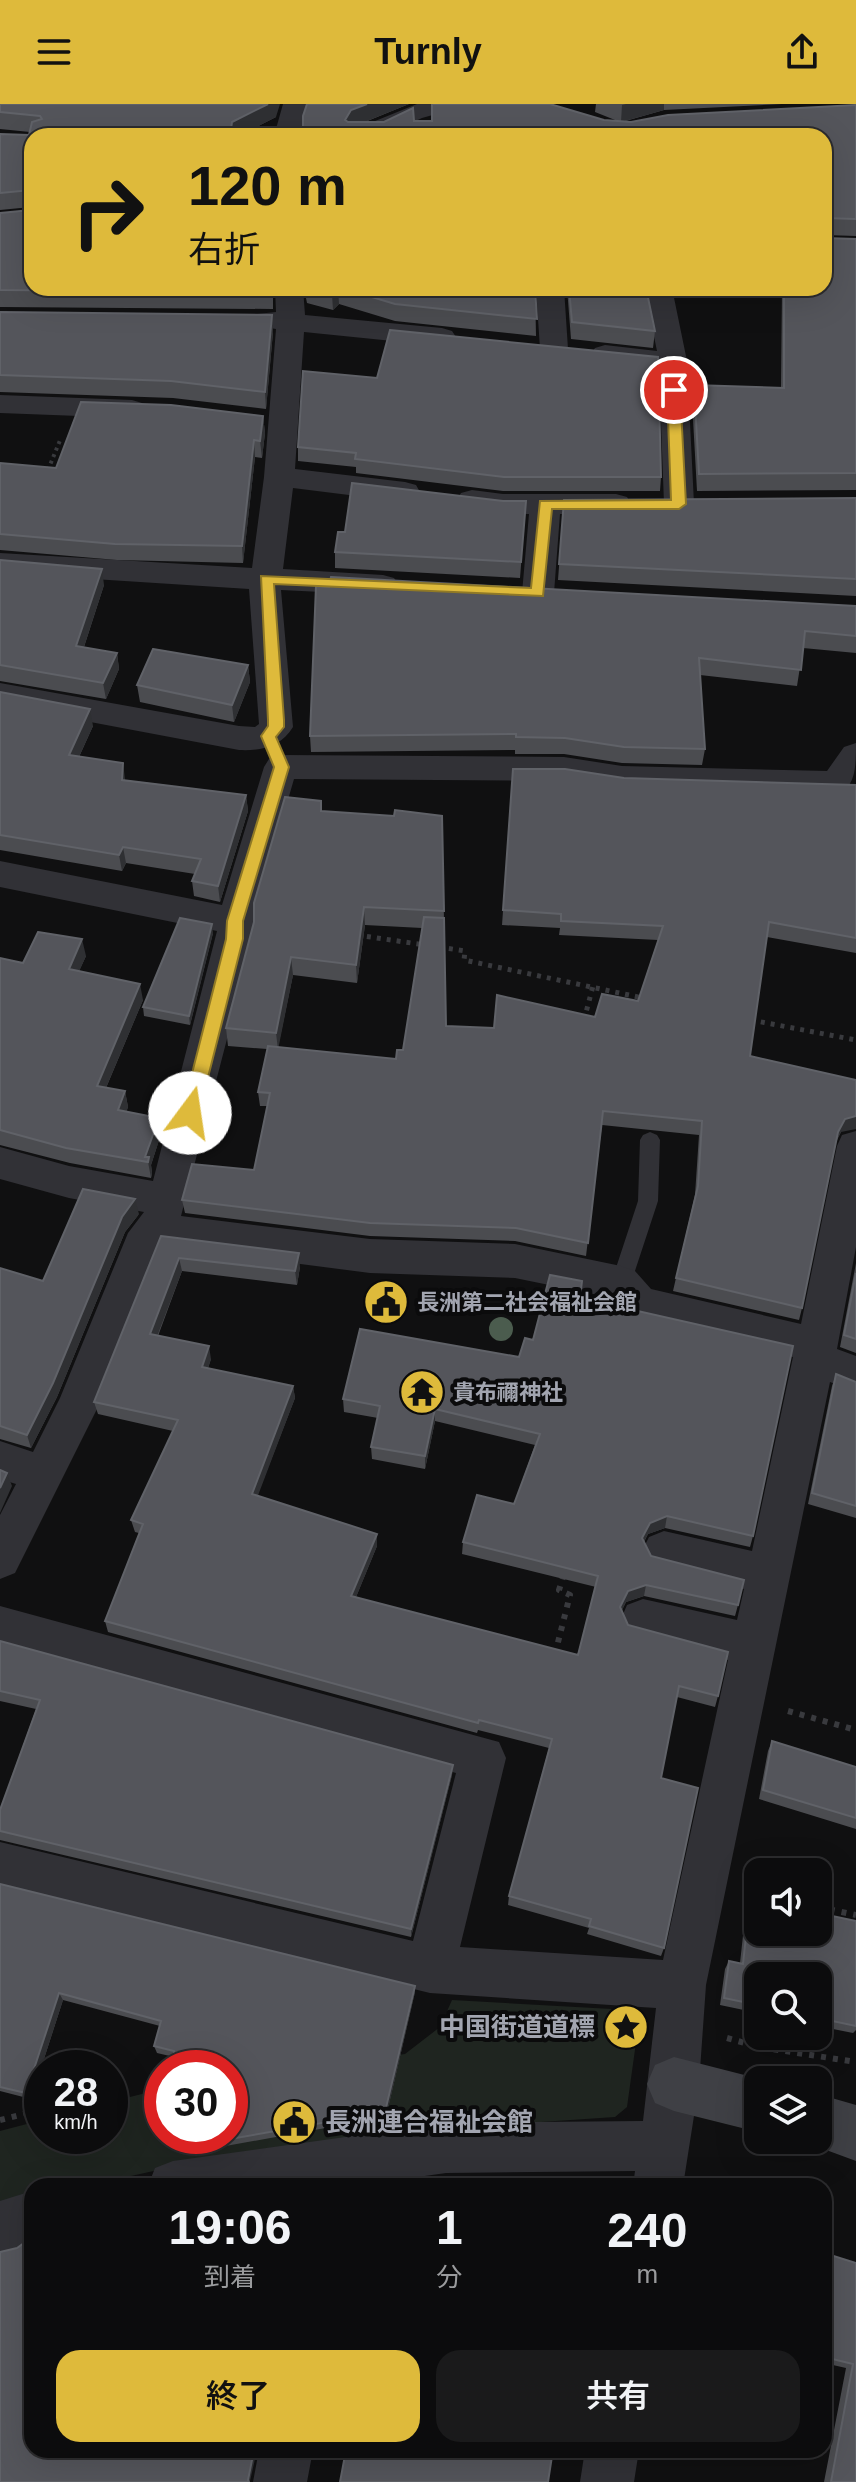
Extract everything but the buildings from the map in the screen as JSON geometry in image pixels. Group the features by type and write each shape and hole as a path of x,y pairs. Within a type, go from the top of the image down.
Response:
{"street":[{"path":"289,128 296,104"},
{"path":"385,128 431,112"},
{"path":"0,1559 79,1403 148,1233 162,1214 235,939 235,921 275,751 276,720 266,579 279,477 291,322 289,296"},
{"path":"551,296 554,349"},
{"path":"279,477 503,504 693,504 673,361 660,296"},
{"path":"239,320 291,322 461,339"},
{"path":"523,346 673,361"},
{"path":"0,404 159,410"},
{"path":"252,420 283,423"},
{"path":"545,504 523,592 570,595"},
{"path":"0,563 123,574 417,587"},
{"path":"0,694 257,739 275,751 564,769 622,778 836,783 856,755"},
{"path":"0,874 235,921"},
{"path":"282,2178 336,2174 446,2148 662,2166 674,2084 680,2005 856,1146"},
{"path":"0,1163 69,1182 162,1214 370,1256 515,1261 621,1283 632,1299 646,1305 815,1351 856,1374"},
{"path":"0,1460 42,1474"},
{"path":"664,1551 768,1574"},
{"path":"643,1619 753,1645"},
{"path":"0,1627 483,1758 430,1969"},
{"path":"0,1865 430,1969 680,2005"},
{"path":"674,2084 744,2102"},
{"path":"832,2125 856,2133"},
{"path":"0,2227 24,2220"},
{"path":"280,2482 284,2458"},
{"path":"607,2482 611,2458"}],"lane":[{"path":"621,1283 648,1201 650,1140"}],"path":[{"path":"343,933 465,951 464,960 649,999"},
{"path":"581,1030 593,986"},
{"path":"750,1020 856,1040"},
{"path":"555,1656 570,1595 559,1590 567,1561"},
{"path":"742,1697 856,1730"},
{"path":"832,1910 856,1915"},
{"path":"680,2005 759,2047 856,2062"},
{"path":"0,2120 24,2114"}],"shaded area":[{"path":"452,2000 630,2010 639,2021 627,2107 615,2117 451,2128 172,2167 122,2178 24,2178 24,2200 0,2205 0,2131 24,2125 24,2154 128,2154 128,2098 144,2094 144,2154 248,2154 248,2076 405,2054 440,2027"}],"place":[{"name":"長洲第二社会福祉会館","path":"386,1302"},
{"name":"貴布禰神社","path":"422,1392"},
{"name":"中国街道道標","path":"626,2027"},
{"name":"長洲連合福祉会館","path":"294,2122"}],"route":[{"path":"190,1113 235,939 235,921 281,767 268,736 276,727 276,720 266,579 538,593 545,504 679,504 674,390"}]}
